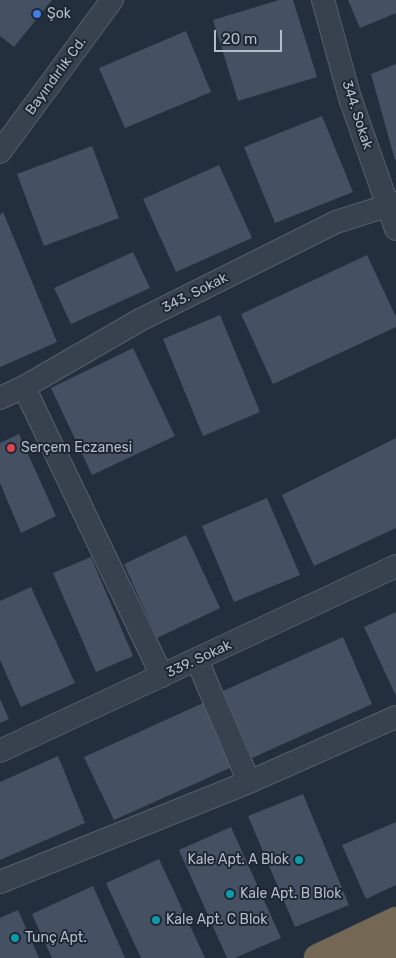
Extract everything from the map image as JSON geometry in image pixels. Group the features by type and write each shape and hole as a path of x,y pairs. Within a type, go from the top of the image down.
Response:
{"highway":[{"path":"318,958 396,921"},
{"path":"352,958 396,945"}],"street":[{"name":"Bayındırlık Cd.","path":"0,152 112,0"},
{"name":"344. Sokak","path":"323,0 350,98 392,204 396,230"},
{"name":"343. Sokak","path":"0,398 24,387 140,320 336,222 392,204"},
{"path":"24,387 162,676"},
{"name":"339. Sokak","path":"0,751 396,566"},
{"path":"196,660 249,782"},
{"path":"0,882 249,782 396,717"}],"building":[{"path":"0,0 52,0 14,47 0,36"},
{"path":"279,0 293,0 317,77 238,101 213,20"},
{"path":"348,0 396,0 396,13 360,28"},
{"path":"186,31 211,92 125,128 99,68"},
{"path":"396,64 396,159 395,160 371,74"},
{"path":"322,116 353,192 275,223 244,147"},
{"path":"92,146 119,218 44,246 17,174"},
{"path":"219,165 252,238 176,272 143,199"},
{"path":"3,212 57,342 0,367 0,215"},
{"path":"133,252 150,288 71,324 54,288"},
{"path":"367,255 396,317 396,327 273,384 241,314"},
{"path":"220,315 260,412 203,436 163,339"},
{"path":"133,348 175,436 92,475 51,388"},
{"path":"19,434 56,516 21,533 0,483 0,443"},
{"path":"396,438 396,528 314,566 282,495"},
{"path":"267,498 300,575 234,602 202,526"},
{"path":"186,535 220,608 157,638 124,564"},
{"path":"91,557 133,656 96,672 53,573"},
{"path":"31,587 75,683 21,707 0,660 0,601"},
{"path":"396,612 396,696 364,627"},
{"path":"343,637 372,704 252,758 223,691"},
{"path":"0,699 9,719 0,723"},
{"path":"203,703 232,767 114,820 84,757"},
{"path":"58,756 85,823 0,860 0,782"},
{"name":"Kale Apt. A Blok","path":"303,794 349,905 295,927 248,816"},
{"path":"396,822 396,885 366,899 342,845"},
{"name":"Kale Apt. B Blok","path":"231,827 281,938 235,958 227,958 179,850"},
{"name":"Kale Apt. C Blok","path":"159,859 205,958 141,958 106,883"},
{"path":"93,886 125,958 52,958 32,914"},
{"name":"Tunç Apt.","path":"18,910 39,958 0,958 0,918"}],"place":[{"name":"Şok","path":"37,14"},
{"name":"Serçem Eczanesi","path":"11,448"},
{"name":"Kale Apt. A Blok","path":"299,860"},
{"name":"Kale Apt. B Blok","path":"230,894"},
{"name":"Kale Apt. C Blok","path":"156,920"},
{"name":"Tunç Apt.","path":"15,938"}]}
